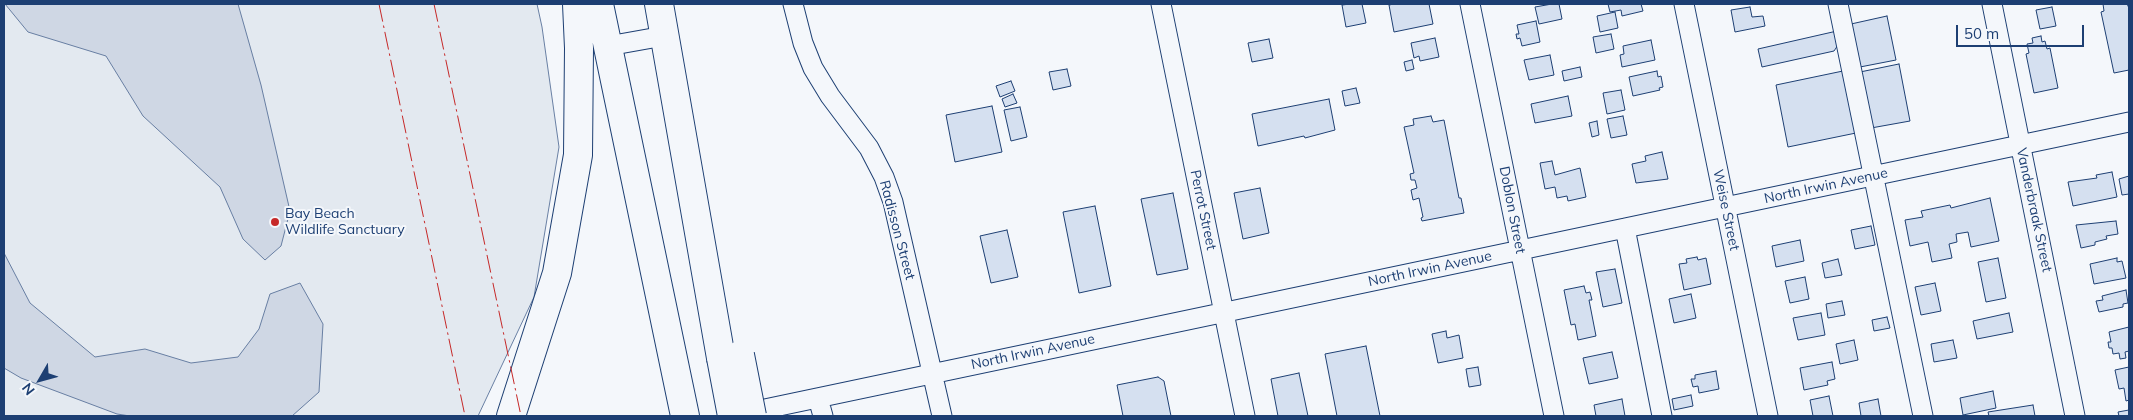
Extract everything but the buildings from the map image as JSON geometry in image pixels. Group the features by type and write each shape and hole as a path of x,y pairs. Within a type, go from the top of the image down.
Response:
{"highway":[{"path":"511,416 557,273 578,155 579,48 577,4"},
{"path":"599,4 684,416"},
{"path":"658,4 731,356 752,416"},
{"path":"731,356 731,416"}],"street":[{"name":"Radisson Street","path":"793,4 803,43 813,68 830,96 869,148 884,177 893,202 942,416"},
{"name":"Perrot Street","path":"1161,4 1245,416"},
{"name":"Doblon Street","path":"1470,4 1554,416"},
{"name":"Weise Street","path":"1684,4 1768,416"},
{"path":"1838,4 1924,416"},
{"name":"Vanderbraak Street","path":"1992,4 2076,416"},
{"path":"608,46 664,36"},
{"name":"North Irwin Avenue","path":"731,416 2129,122"},
{"path":"1625,228 1662,416"},
{"path":"818,398 823,416"}],"shaded area":[{"name":"Bay Beach Wildlife Sanctuary","path":"4,4 537,4 559,147 534,297 478,416 4,416"},
{"path":"5,4 238,4 261,85 290,211 281,246 265,260 243,239 220,187 143,116 106,56 28,32"},
{"path":"4,253 30,303 95,357 145,349 191,363 238,357 259,329 270,294 300,283 323,324 319,392 292,416 130,416 117,414 21,378 4,368"}],"power":[{"path":"379,4 465,416"},
{"path":"434,4 521,416"}],"place":[{"name":"Bay Beach Wildlife Sanctuary","path":"275,222"}]}
